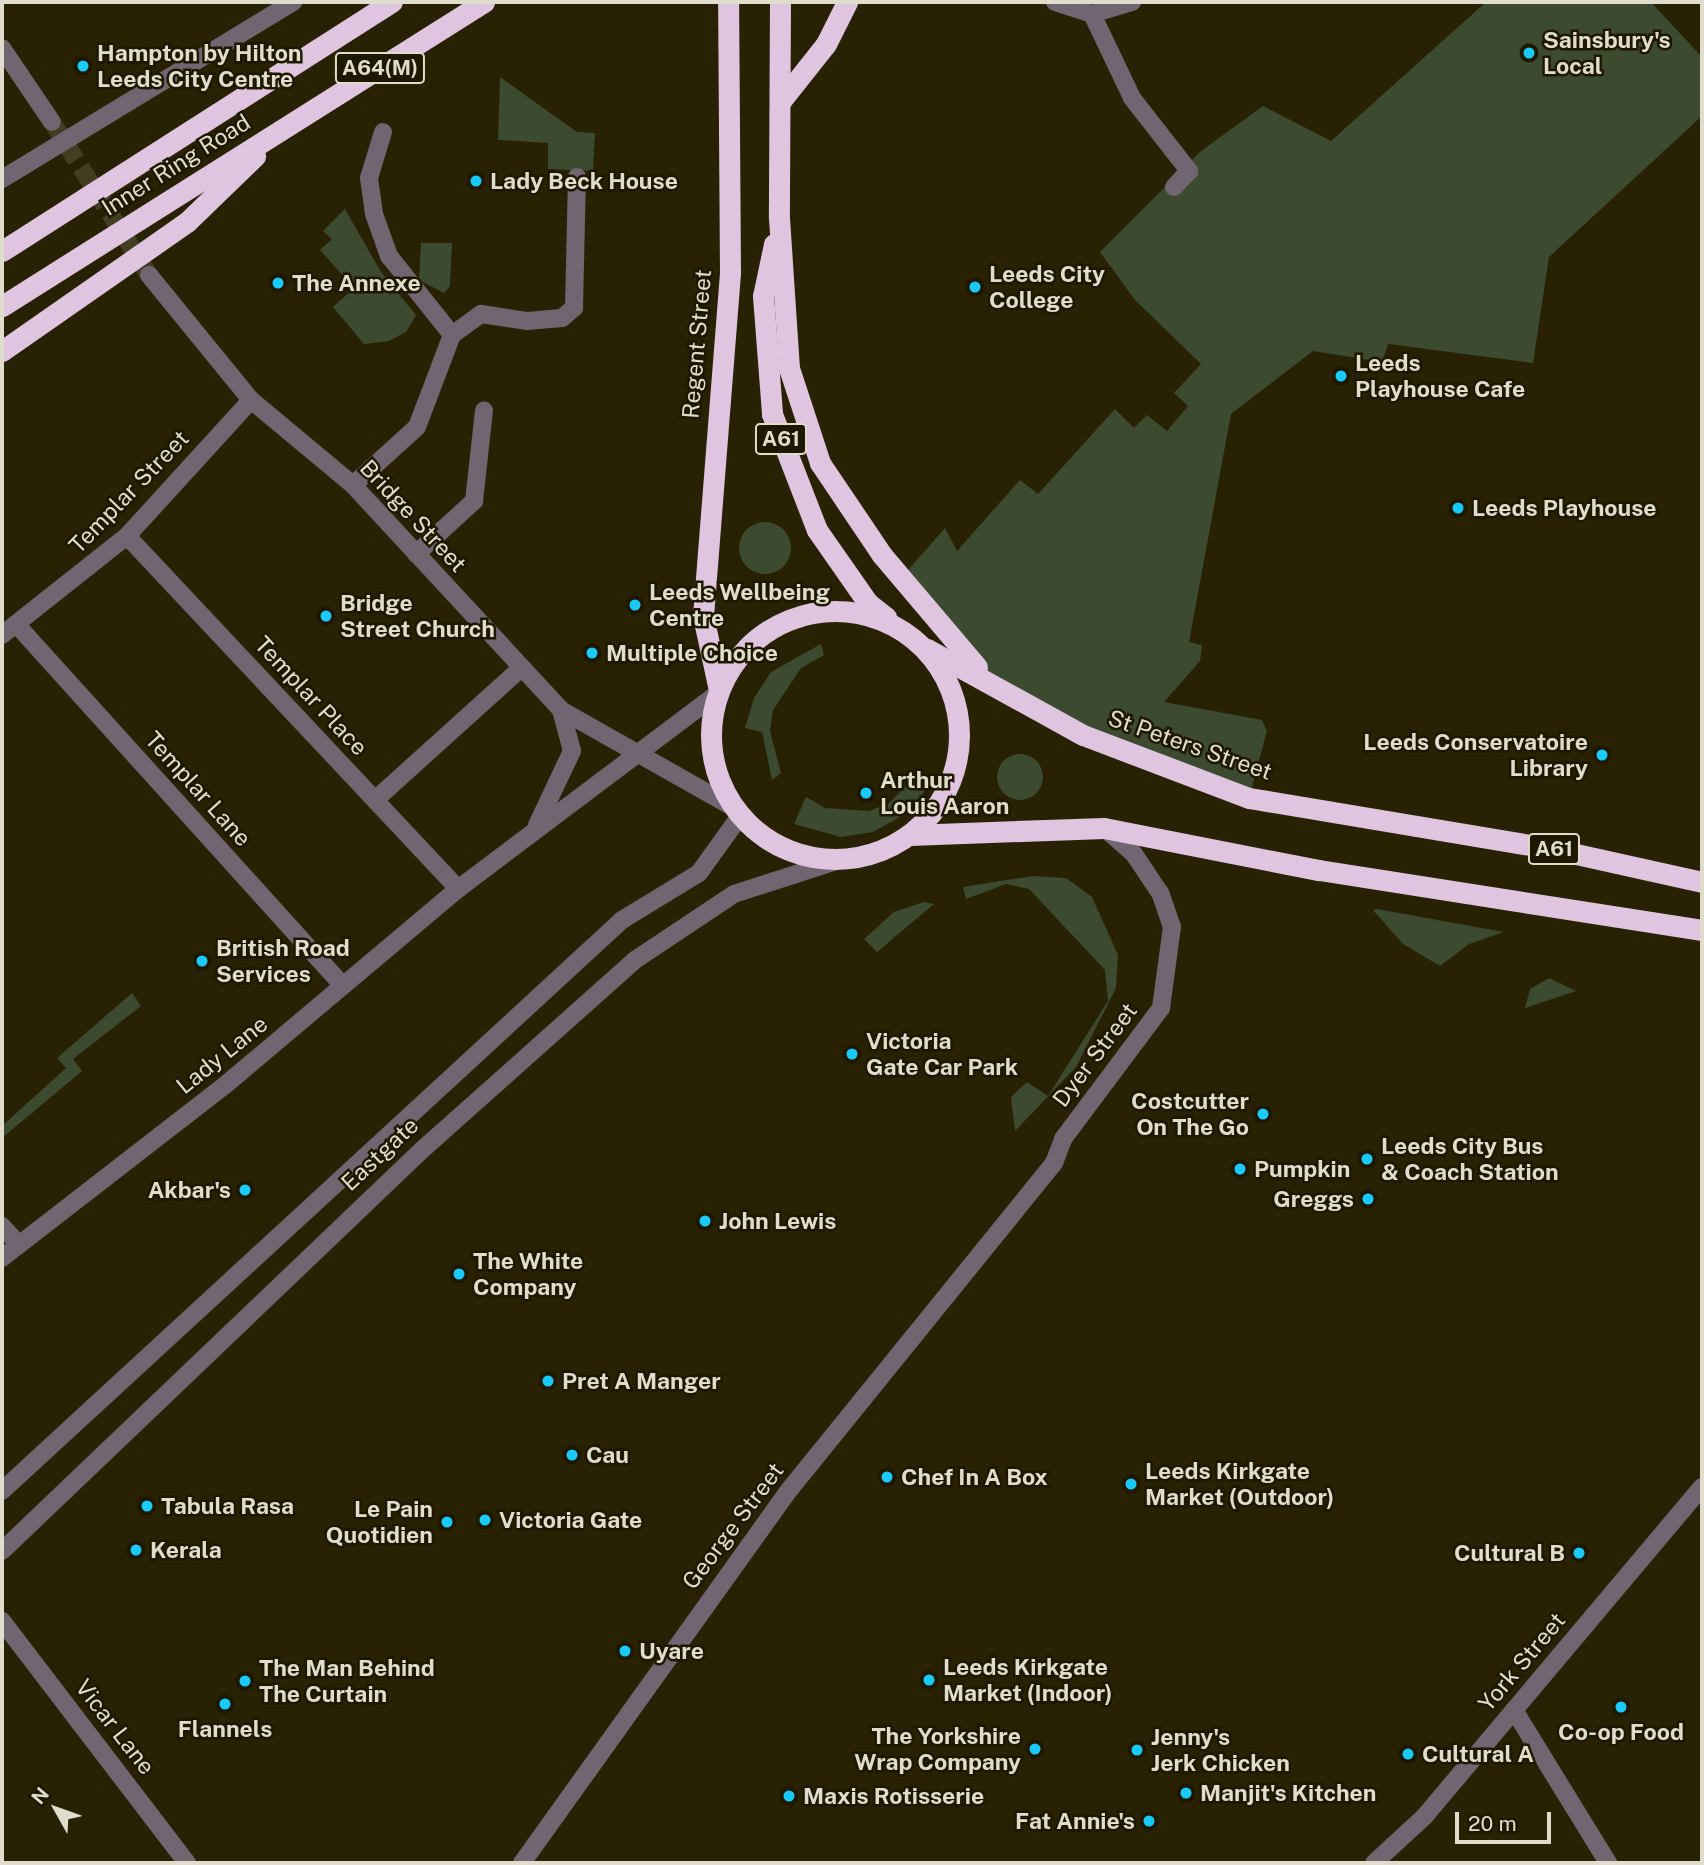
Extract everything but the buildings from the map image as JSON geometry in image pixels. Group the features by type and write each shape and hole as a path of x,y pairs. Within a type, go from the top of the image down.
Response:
{"highway":[{"name":"Inner Ring Road","path":"2,250 392,2"},
{"name":"Inner Ring Road","path":"2,306 484,2"},
{"name":"Regent Street","path":"718,692 704,602 730,273 728,2"},
{"name":"A61","path":"780,2 779,218 789,368 820,463 959,652 1009,693"},
{"path":"780,102 825,44 847,2"},
{"name":"A64(M)","path":"2,351 90,294 187,222 275,135"},
{"name":"A61","path":"779,218 762,296 772,414 817,530 868,603 898,626"},
{"name":"Eastgate","path":"865,613 898,626 927,649 958,709 960,743 953,776 936,809 909,835 881,851 839,860 802,855 768,841 737,812 717,776 710,741 718,692 744,649 798,615 865,613"},
{"name":"St Peters Street","path":"927,649 1083,735 1249,798 1549,848 1702,882"},
{"name":"A61","path":"909,835 1104,828 1319,870 1702,930"}],"street":[{"path":"2,179 293,2"},
{"path":"1055,2 1092,14 1132,2"},
{"path":"1092,14 1132,98 1189,171 1174,187"},
{"path":"2,48 52,122"},
{"path":"383,132 369,178 374,214 389,256 452,335"},
{"path":"353,485 417,427 452,335 481,314 527,321 562,318 574,308 577,177"},
{"name":"Bridge Street","path":"149,275 251,400 353,485 520,669 561,710 737,812"},
{"name":"Templar Street","path":"9,630 127,536 251,400"},
{"path":"416,554 474,501 484,411"},
{"name":"Templar Place","path":"127,536 458,889"},
{"name":"Templar Lane","path":"9,630 343,986"},
{"path":"375,800 520,669"},
{"name":"Lady Lane","path":"2,1258 343,986 458,889 718,692"},
{"name":"Lady Lane","path":"533,831 572,751 561,710"},
{"name":"Eastgate","path":"2,1491 608,932 705,868 737,812"},
{"name":"Dyer Street","path":"998,1228 1090,1109 1161,1008 1172,927 1160,893 1134,853 1104,828"},
{"name":"Eastgate","path":"2,1551 423,1149 635,960 734,894 839,860"},
{"path":"2,1226 18,1244"},
{"name":"George Street","path":"522,1863 790,1489 998,1228"},
{"name":"York Street","path":"1374,1863 1424,1817 1702,1487"},
{"name":"Vicar Lane","path":"2,1621 187,1863"},
{"path":"1514,1710 1608,1863"}],"green space":[{"path":"1486,2 1651,2 1702,57 1702,116 1549,257 1533,363 1388,344 1382,362 1313,351 1231,414 1189,642 1202,645 1200,661 1164,702 1262,720 1267,731 1249,798 1008,693 901,578 945,528 957,551 1020,480 1038,494 1115,409 1134,428 1147,415 1167,431 1188,406 1174,393 1201,364 1135,300 1100,252 1201,151 1263,106 1331,141"},
{"path":"500,77 577,132 595,133 593,171 548,169 548,143 498,140"},
{"path":"345,209 381,272 416,315 406,332 389,341 364,344 333,307 354,288 320,250 332,239 323,231"},
{"path":"421,243 452,243 450,286 444,293 419,280"},
{"path":"765,522 775,524 783,530 789,538 789,558 783,566 775,572 765,574 755,572 747,566 741,558 739,548 741,538 747,530 755,524"},
{"path":"821,644 824,655 801,668 773,710 770,731 781,773 772,780 762,732 745,728 754,698 771,672"},
{"path":"1020,754 1036,761 1043,777 1036,793 1020,800 1004,793 997,777 1004,761"},
{"path":"920,773 929,782 924,792 902,816 873,832 841,837 794,824 806,797 825,808 869,811 889,803"},
{"path":"1033,876 1066,878 1092,897 1118,955 1116,988 1076,1067 1015,1131 1011,1097 1027,1082 1048,1096 1108,1001 1105,970 1029,889 1006,884 966,899 963,887"},
{"path":"924,902 934,904 877,952 864,939 894,912"},
{"path":"1373,910 1504,932 1469,944 1440,966 1403,944"},
{"path":"1549,978 1576,991 1525,1008 1530,989"},
{"path":"132,993 141,1006 73,1059 82,1071 2,1138 2,1126 66,1068 57,1058"}],"tunnel":[{"path":"52,122 149,275"}],"place":[{"name":"Sainsbury's Local","path":"1529,53"},
{"name":"Hampton by Hilton Leeds City Centre","path":"83,66"},
{"name":"Lady Beck House","path":"476,181"},
{"name":"The Annexe","path":"278,283"},
{"name":"Leeds City College","path":"975,287"},
{"name":"Leeds Playhouse Cafe","path":"1341,376"},
{"name":"Leeds Playhouse","path":"1458,508"},
{"name":"Leeds Wellbeing Centre","path":"635,605"},
{"name":"Bridge Street Church","path":"326,616"},
{"name":"Multiple Choice","path":"592,653"},
{"name":"Leeds Conservatoire Library","path":"1602,755"},
{"name":"Arthur Louis Aaron","path":"866,793"},
{"name":"British Road Services","path":"202,961"},
{"name":"Victoria Gate Car Park","path":"852,1054"},
{"name":"Costcutter On The Go","path":"1263,1114"},
{"name":"Leeds City Bus & Coach Station","path":"1367,1159"},
{"name":"Pumpkin","path":"1240,1169"},
{"name":"Akbar's","path":"245,1190"},
{"name":"Greggs","path":"1368,1199"},
{"name":"John Lewis","path":"705,1221"},
{"name":"The White Company","path":"459,1274"},
{"name":"Pret A Manger","path":"548,1381"},
{"name":"Cau","path":"572,1455"},
{"name":"Chef In A Box","path":"887,1477"},
{"name":"Leeds Kirkgate Market (Outdoor)","path":"1131,1484"},
{"name":"Tabula Rasa","path":"147,1506"},
{"name":"Victoria Gate","path":"485,1520"},
{"name":"Le Pain Quotidien","path":"447,1522"},
{"name":"Kerala","path":"136,1550"},
{"name":"Cultural B","path":"1579,1553"},
{"name":"Uyare","path":"625,1651"},
{"name":"Leeds Kirkgate Market (Indoor)","path":"929,1680"},
{"name":"The Man Behind The Curtain","path":"245,1681"},
{"name":"Flannels","path":"225,1704"},
{"name":"Co-op Food","path":"1621,1707"},
{"name":"The Yorkshire Wrap Company","path":"1035,1749"},
{"name":"Jenny's Jerk Chicken","path":"1137,1750"},
{"name":"Cultural A","path":"1408,1754"},
{"name":"Manjit's Kitchen","path":"1186,1793"},
{"name":"Maxis Rotisserie","path":"789,1796"},
{"name":"Fat Annie's","path":"1149,1821"}]}
